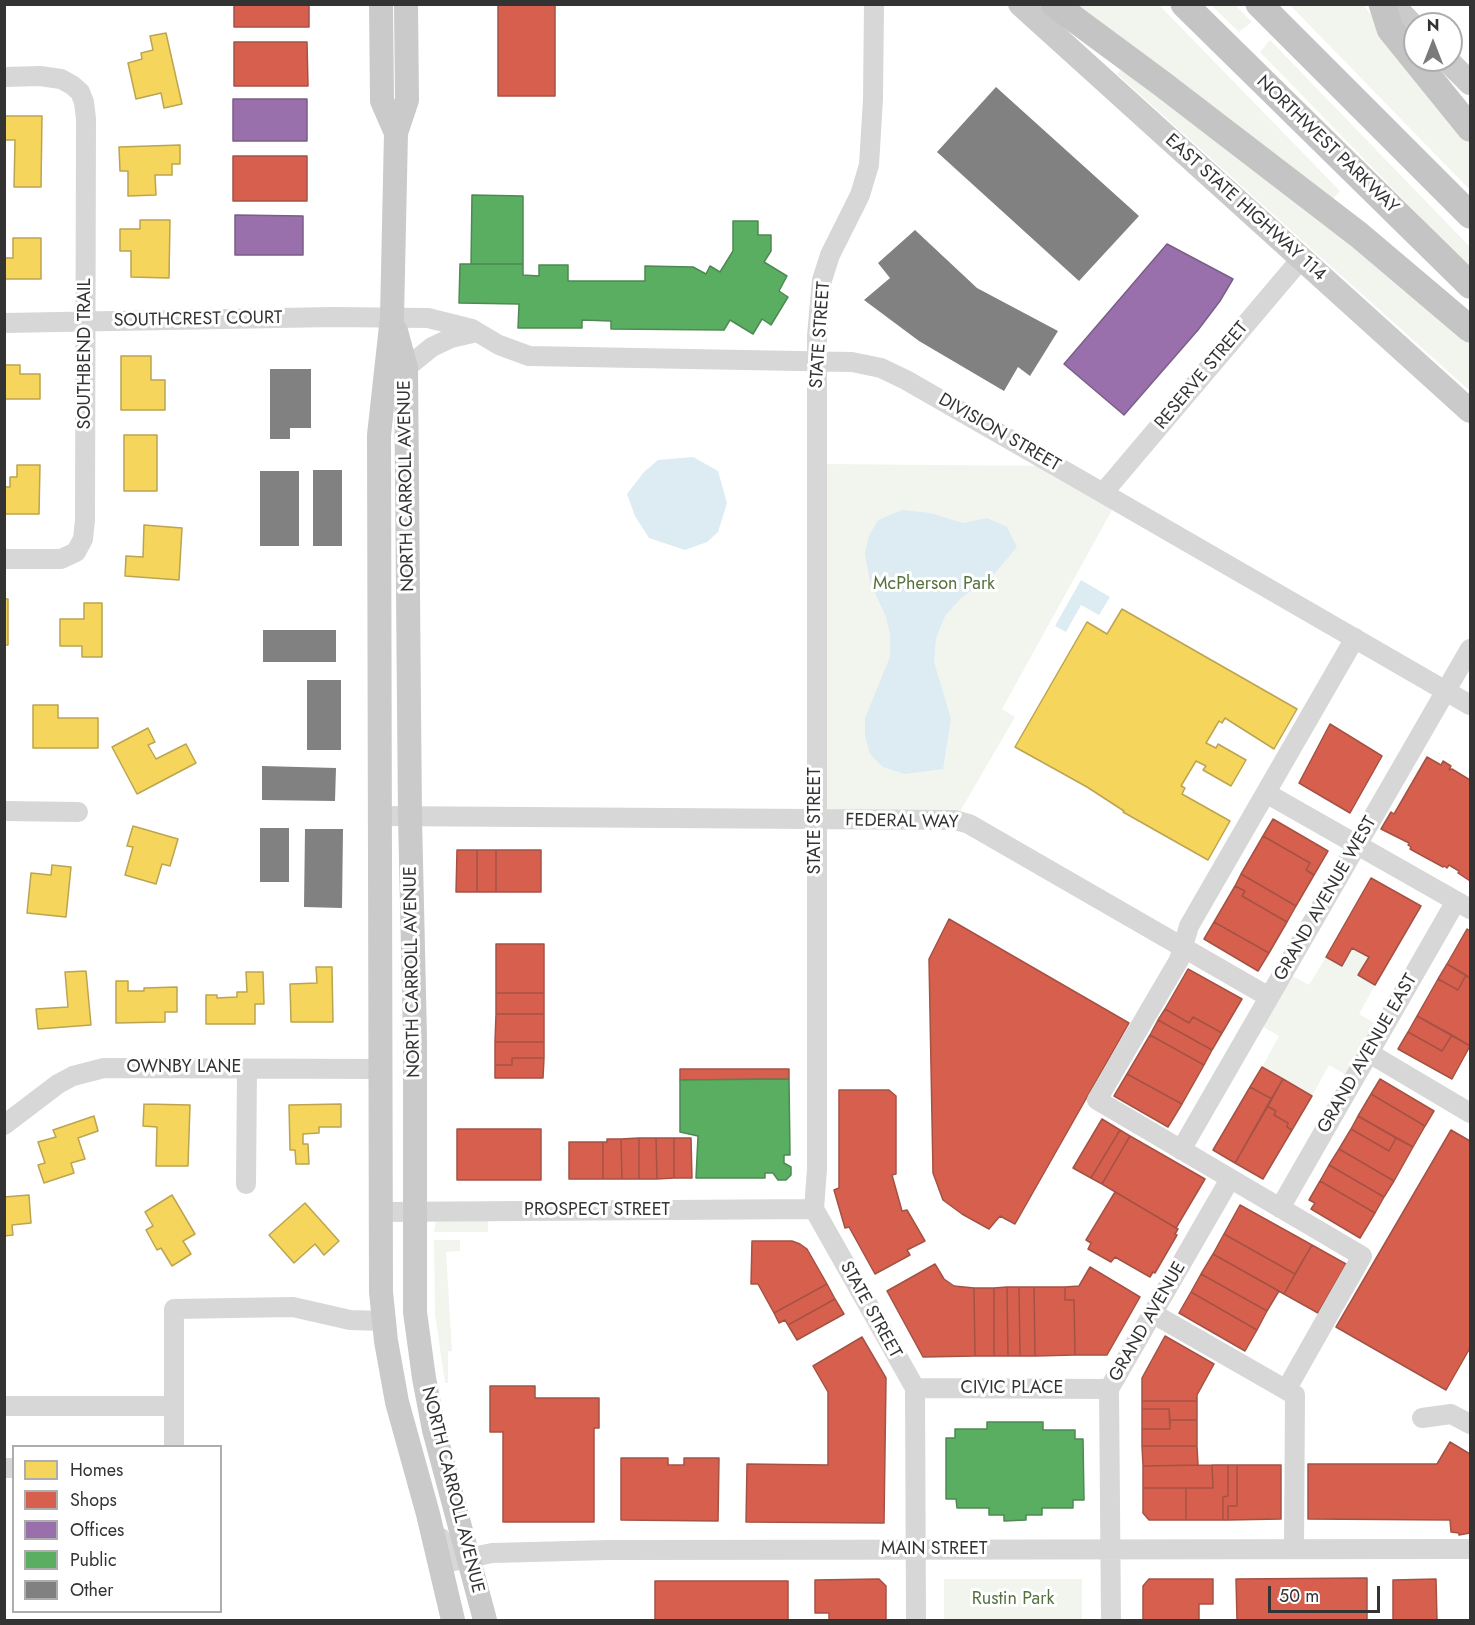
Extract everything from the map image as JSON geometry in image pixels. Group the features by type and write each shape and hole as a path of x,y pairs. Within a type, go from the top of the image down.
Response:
{"highway":[{"path":"1054,4 1359,235 1470,329"},
{"name":"NORTHWEST PARKWAY","path":"1184,4 1470,285"},
{"path":"1259,4 1470,215"},
{"path":"1382,4 1390,29 1403,45"},
{"path":"1425,72 1470,128"}],"main road":[{"name":"NORTH CARROLL AVENUE","path":"381,4 382,101 396,133"},
{"name":"NORTH CARROLL AVENUE","path":"406,4 407,100 396,133 392,317 379,435 381,1292 397,1402 428,1514 453,1620"},
{"name":"EAST STATE HIGHWAY 114","path":"1020,4 1470,411"},
{"path":"1392,4 1403,15"},
{"path":"1459,72 1470,83"},
{"name":"NORTH CARROLL AVENUE","path":"392,317 406,368 410,817 416,1037 414,1212 416,1312 424,1378 434,1430 485,1620"}],"street":[{"name":"STATE STREET","path":"874,4 869,165 860,195 830,255 822,280 819,310 814,1209 915,1388 916,1620"},
{"name":"SOUTHBEND TRAIL","path":"4,77 40,76 61,79 80,92 86,118 85,520 83,539 76,552 62,559 4,559"},
{"name":"RESERVE STREET","path":"1103,493 1301,259"},
{"name":"DIVISION STREET","path":"392,317 428,318 472,329 499,345 529,356 852,362 881,368 906,380 1470,705"},
{"name":"SOUTHCREST COURT","path":"4,323 392,317"},
{"path":"406,368 432,346 477,332"},
{"path":"1286,1390 1362,1256 1097,1100 1174,969 1189,926 1355,638"},
{"name":"GRAND AVENUE WEST","path":"1181,1150 1470,649"},
{"path":"1266,793 1463,905"},
{"path":"4,811 78,812"},
{"name":"FEDERAL WAY","path":"380,816 955,820 969,824 1269,998"},
{"name":"GRAND AVENUE EAST","path":"1280,1208 1368,1053 1463,905"},
{"path":"1368,1053 1470,1113"},
{"name":"OWNBY LANE","path":"4,1125 58,1084 73,1076 104,1068 380,1069"},
{"path":"246,1184 247,1068"},
{"name":"GRAND AVENUE","path":"1111,1620 1109,1389 1230,1179"},
{"name":"PROSPECT STREET","path":"380,1212 814,1209"},
{"path":"174,1445 174,1309 293,1307 350,1320 384,1321"},
{"path":"1152,1313 1295,1395 1294,1549"},
{"name":"CIVIC PLACE","path":"915,1388 1109,1389"},
{"path":"4,1406 174,1406"},
{"path":"1422,1418 1451,1414 1470,1424"},
{"path":"428,1514 440,1535 449,1560 468,1559"},
{"name":"MAIN STREET","path":"468,1559 492,1553 585,1551 1470,1549"}],"green space":[{"path":"1071,5 1159,5 1340,191 1328,205"},
{"path":"1211,5 1235,5 1252,22 1239,32"},
{"path":"1290,5 1363,5 1403,53 1403,72 1419,72 1470,133 1470,190"},
{"path":"1270,40 1470,247 1470,268 1260,52"},
{"path":"1124,68 1375,262 1470,343 1470,391 1117,74"},
{"name":"McPherson Park","path":"816,464 1056,466 1117,501 1002,709 1015,717 955,820 816,820"},
{"path":"1352,948 1369,957 1359,975 1375,985 1359,1014 1376,1024 1346,1075 1329,1065 1312,1096 1262,1067 1279,1036 1262,1026 1291,975 1309,985 1326,957 1342,966"},
{"path":"488,1219 488,1232 434,1232 436,1220"},
{"path":"434,1240 460,1240 460,1251 446,1252 452,1351 448,1351 448,1383 445,1383 435,1314"},
{"name":"Rustin Park","path":"944,1579 1082,1579 1082,1620 944,1620"}],"shaded area":[{"path":"693,457 718,471 727,503 718,532 707,542 685,550 649,538 635,516 627,494 644,472 658,460"},
{"path":"902,510 930,513 963,523 987,518 1007,527 1017,547 996,572 961,598 945,616 936,638 934,662 951,719 943,769 905,774 883,767 870,754 865,736 865,718 890,657 890,634 886,617 870,582 865,553 869,536 878,520"},
{"path":"1081,580 1110,597 1099,615 1081,605 1066,632 1055,626"}],"building: Homes":[{"path":"166,33 182,104 164,108 161,93 136,99 128,63 142,59 141,53 153,50 150,36"},
{"path":"4,116 42,116 41,187 14,187 15,140 4,140"},
{"path":"180,145 180,164 172,164 172,175 155,175 156,195 128,196 128,171 120,171 119,147"},
{"path":"140,220 170,220 169,278 131,277 131,251 120,251 120,229 140,229"},
{"path":"13,238 41,238 41,279 4,279 4,258 13,258"},
{"path":"121,356 151,356 151,380 165,380 165,410 121,410"},
{"path":"4,365 20,365 20,374 40,374 40,399 4,399"},
{"path":"124,435 157,435 157,491 124,491"},
{"path":"17,465 40,465 39,514 4,514 4,487 10,487 10,477 17,477"},
{"path":"144,525 182,528 179,580 125,576 126,556 143,557"},
{"path":"4,599 8,599 8,645 4,645"},
{"path":"84,603 102,603 102,657 82,657 82,646 60,646 60,619 84,619"},
{"path":"1122,609 1297,709 1274,749 1225,718 1222,723 1219,721 1206,743 1216,748 1218,744 1246,760 1231,786 1203,770 1206,766 1196,761 1181,786 1185,788 1182,794 1230,821 1208,860 1123,812 1087,787 1015,747 1087,622 1107,634"},
{"path":"33,705 58,705 58,718 98,718 98,748 33,748"},
{"path":"148,728 155,742 148,745 156,759 186,744 196,763 137,794 112,747"},
{"path":"133,826 178,839 170,866 162,864 156,884 125,875 133,847 127,846"},
{"path":"52,865 71,867 66,917 27,913 31,873 51,875"},
{"path":"316,967 332,967 333,1022 291,1022 290,984 317,983"},
{"path":"86,971 91,1025 38,1029 36,1009 68,1007 65,972"},
{"path":"246,972 263,972 264,1004 255,1004 255,1024 206,1024 206,995 217,995 217,998 237,997 237,992 247,992"},
{"path":"116,981 128,981 128,991 177,987 177,1012 165,1012 165,1022 116,1023"},
{"path":"144,1104 190,1105 188,1166 156,1166 157,1127 143,1126"},
{"path":"341,1104 341,1127 319,1127 319,1133 303,1134 303,1144 308,1144 309,1164 296,1164 295,1150 290,1150 289,1105"},
{"path":"94,1116 98,1131 78,1138 85,1159 71,1163 74,1173 44,1183 38,1165 45,1163 38,1142 56,1137 53,1130"},
{"path":"29,1195 31,1223 12,1225 13,1235 4,1236 4,1197"},
{"path":"172,1195 195,1234 183,1241 191,1254 172,1266 161,1248 157,1250 146,1230 153,1226 145,1212"},
{"path":"305,1203 339,1241 324,1255 315,1244 294,1263 269,1235"}],"building: Shops":[{"path":"234,4 309,4 309,27 234,27"},
{"path":"498,4 555,4 555,96 498,96"},
{"path":"234,42 307,42 308,86 234,86"},
{"path":"233,156 307,156 307,201 233,201"},
{"path":"1330,724 1382,756 1350,813 1299,783"},
{"path":"1427,757 1441,765 1443,761 1451,766 1449,770 1452,769 1470,780 1470,881 1449,865 1447,868 1443,867 1410,849 1409,843 1381,829 1391,812 1394,814"},
{"path":"1273,819 1328,851 1314,875 1306,870 1310,863 1263,836"},
{"path":"1263,836 1310,863 1306,870 1314,875 1296,906 1241,874"},
{"path":"457,850 477,850 477,892 456,892"},
{"path":"477,850 496,850 496,892 477,892"},
{"path":"496,850 541,850 541,892 496,892"},
{"path":"1241,874 1296,906 1287,922 1242,896 1245,891 1235,886"},
{"path":"1371,878 1421,906 1375,985 1358,975 1369,957 1352,948 1342,966 1326,957"},
{"path":"1235,886 1245,891 1242,896 1287,922 1269,953 1214,922"},
{"path":"949,919 1129,1023 1015,1224 1000,1216 989,1229 943,1200 933,1173 929,959"},
{"path":"1214,922 1269,953 1258,971 1204,939"},
{"path":"1467,929 1470,931 1470,978 1447,964"},
{"path":"496,944 544,944 544,993 496,993"},
{"path":"1447,964 1466,975 1458,990 1438,979"},
{"path":"1188,969 1242,999 1222,1033 1193,1017 1189,1023 1165,1009"},
{"path":"1466,975 1470,978 1470,1046 1417,1016 1438,979 1458,990"},
{"path":"496,993 544,993 544,1014 496,1014"},
{"path":"1165,1009 1189,1023 1193,1017 1222,1033 1212,1050 1158,1020"},
{"path":"496,1014 544,1014 544,1042 495,1042"},
{"path":"1417,1016 1452,1035 1442,1051 1408,1032"},
{"path":"1158,1020 1212,1050 1204,1065 1150,1035"},
{"path":"1408,1032 1442,1051 1452,1035 1470,1046 1452,1079 1398,1049"},
{"path":"1150,1035 1204,1065 1182,1104 1127,1074"},
{"path":"495,1042 544,1042 544,1058 512,1058 512,1065 495,1065"},
{"path":"512,1058 544,1058 543,1078 495,1078 495,1065 512,1065"},
{"path":"1262,1067 1283,1079 1272,1099 1250,1087"},
{"path":"680,1069 789,1069 789,1079 680,1080"},
{"path":"1127,1074 1182,1104 1168,1127 1114,1096"},
{"path":"1283,1079 1312,1096 1292,1130 1287,1127 1288,1123 1274,1115 1276,1111 1267,1106"},
{"path":"1380,1079 1434,1111 1425,1126 1371,1094"},
{"path":"1250,1087 1272,1099 1235,1163 1213,1150"},
{"path":"839,1090 889,1090 896,1096 896,1174 892,1175 902,1211 907,1210 925,1241 907,1250 910,1255 875,1274 849,1227 845,1228 834,1190 839,1188"},
{"path":"1371,1094 1425,1126 1413,1147 1358,1116"},
{"path":"1267,1106 1276,1111 1274,1115 1288,1123 1287,1127 1292,1130 1263,1179 1235,1163"},
{"path":"1358,1116 1396,1138 1389,1151 1351,1129"},
{"path":"1102,1119 1120,1130 1091,1178 1073,1168"},
{"path":"457,1129 541,1129 541,1180 457,1180"},
{"path":"1351,1129 1389,1151 1396,1138 1413,1147 1394,1181 1339,1149"},
{"path":"1120,1130 1130,1136 1102,1184 1091,1178"},
{"path":"1451,1130 1470,1141 1470,1348 1446,1390 1336,1327"},
{"path":"1130,1136 1205,1179 1176,1228 1102,1184"},
{"path":"639,1138 656,1138 657,1179 639,1179"},
{"path":"639,1138 639,1179 622,1179 621,1139"},
{"path":"656,1138 674,1138 674,1178 657,1179"},
{"path":"674,1138 691,1138 692,1178 674,1178"},
{"path":"607,1139 621,1139 622,1179 603,1179 603,1142 607,1142"},
{"path":"569,1142 603,1142 603,1179 569,1179"},
{"path":"1339,1149 1394,1181 1384,1197 1329,1165"},
{"path":"1329,1165 1384,1197 1375,1213 1320,1181"},
{"path":"1320,1181 1375,1213 1360,1238 1311,1209 1315,1203 1309,1200"},
{"path":"1115,1192 1178,1229 1175,1234 1177,1235 1155,1273 1153,1272 1150,1277 1115,1257 1111,1262 1088,1249 1091,1243 1086,1240"},
{"path":"1240,1205 1312,1245 1295,1274 1224,1234"},
{"path":"1224,1234 1295,1274 1284,1294 1213,1254"},
{"path":"752,1241 792,1241 800,1244 807,1249 827,1284 774,1313 758,1284 751,1284"},
{"path":"1312,1245 1346,1264 1318,1313 1284,1294"},
{"path":"1213,1254 1279,1291 1267,1311 1201,1274"},
{"path":"935,1264 944,1279 954,1286 974,1288 975,1356 923,1357 887,1291"},
{"path":"1090,1267 1140,1297 1107,1355 1075,1355 1074,1300 1065,1300 1065,1287 1079,1286"},
{"path":"1201,1274 1267,1311 1257,1330 1191,1292"},
{"path":"827,1284 835,1299 788,1325 785,1320 779,1323 774,1313"},
{"path":"1007,1287 1008,1356 994,1356 994,1288"},
{"path":"1007,1287 1019,1287 1020,1356 1008,1356"},
{"path":"1019,1287 1034,1287 1035,1356 1020,1356"},
{"path":"1034,1287 1065,1287 1065,1300 1074,1300 1075,1355 1035,1356"},
{"path":"974,1288 994,1288 994,1356 975,1356"},
{"path":"1191,1292 1257,1330 1245,1351 1179,1313"},
{"path":"835,1299 844,1314 797,1340 788,1325"},
{"path":"1165,1336 1214,1364 1197,1395 1197,1401 1142,1401 1142,1378"},
{"path":"862,1337 886,1378 884,1523 746,1522 747,1464 828,1465 828,1392 813,1366"},
{"path":"490,1386 535,1386 535,1398 599,1398 599,1428 594,1428 594,1522 503,1522 503,1432 490,1432"},
{"path":"1142,1401 1197,1401 1197,1420 1170,1420 1169,1409 1142,1409"},
{"path":"1142,1409 1169,1409 1170,1429 1142,1429"},
{"path":"1170,1420 1197,1420 1197,1446 1142,1446 1142,1429 1170,1429"},
{"path":"1450,1442 1470,1454 1470,1533 1459,1535 1459,1533 1451,1532 1450,1520 1308,1519 1308,1464 1437,1464"},
{"path":"1142,1446 1197,1446 1198,1465 1143,1466"},
{"path":"621,1458 668,1458 668,1465 684,1465 684,1458 719,1458 718,1521 621,1520"},
{"path":"1212,1465 1213,1488 1143,1488 1143,1466"},
{"path":"1212,1465 1228,1465 1228,1496 1223,1497 1223,1520 1186,1520 1186,1488 1213,1488"},
{"path":"1228,1465 1237,1465 1237,1506 1228,1506 1228,1520 1223,1520 1223,1497 1228,1496"},
{"path":"1237,1465 1281,1465 1281,1519 1228,1520 1228,1506 1237,1506"},
{"path":"1143,1488 1186,1488 1186,1520 1149,1520 1143,1513"},
{"path":"1367,1578 1367,1620 1237,1620 1236,1579"},
{"path":"879,1579 886,1586 886,1620 829,1620 829,1613 815,1613 815,1580"},
{"path":"1149,1579 1213,1579 1213,1604 1199,1604 1199,1620 1143,1620 1143,1586"},
{"path":"1436,1579 1437,1620 1393,1620 1393,1580"},
{"path":"655,1581 788,1581 788,1620 655,1620"}],"building: Offices":[{"path":"233,99 307,99 307,141 233,141"},
{"path":"235,215 303,216 303,255 235,255"},
{"path":"1167,244 1233,279 1198,330 1124,415 1064,364"}],"building: Public":[{"path":"472,195 523,196 523,264 471,264"},
{"path":"733,221 758,221 758,235 771,235 771,251 764,262 787,276 779,291 788,297 771,325 762,319 753,334 730,320 724,330 611,329 611,321 582,320 582,328 518,328 519,304 459,303 460,264 523,264 523,275 539,276 539,265 568,265 568,281 645,281 645,266 693,267 706,274 710,266 720,272 733,251"},
{"path":"789,1079 790,1155 784,1155 784,1163 791,1167 791,1175 786,1180 778,1180 773,1173 765,1173 765,1178 696,1178 698,1136 680,1132 680,1080"},
{"path":"987,1422 1043,1422 1043,1430 1075,1430 1075,1439 1083,1439 1084,1500 1073,1500 1073,1508 1042,1508 1042,1515 1026,1515 1026,1520 1004,1521 1004,1515 989,1515 989,1508 957,1508 956,1499 946,1499 946,1438 955,1438 955,1429 987,1429"}],"building: Other":[{"path":"996,87 1139,216 1079,281 937,152"},
{"path":"915,230 977,288 1058,331 1030,376 1018,367 1004,391 919,341 864,300 890,278 878,263"},
{"path":"270,369 311,369 311,428 290,428 290,439 270,439"},
{"path":"313,470 342,470 342,546 313,546"},
{"path":"260,471 299,471 299,546 260,546"},
{"path":"263,630 336,630 336,662 263,662"},
{"path":"307,680 341,680 341,750 307,750"},
{"path":"262,766 336,768 335,801 262,800"},
{"path":"260,828 289,828 289,882 260,882"},
{"path":"305,829 343,829 342,908 304,907"}]}
